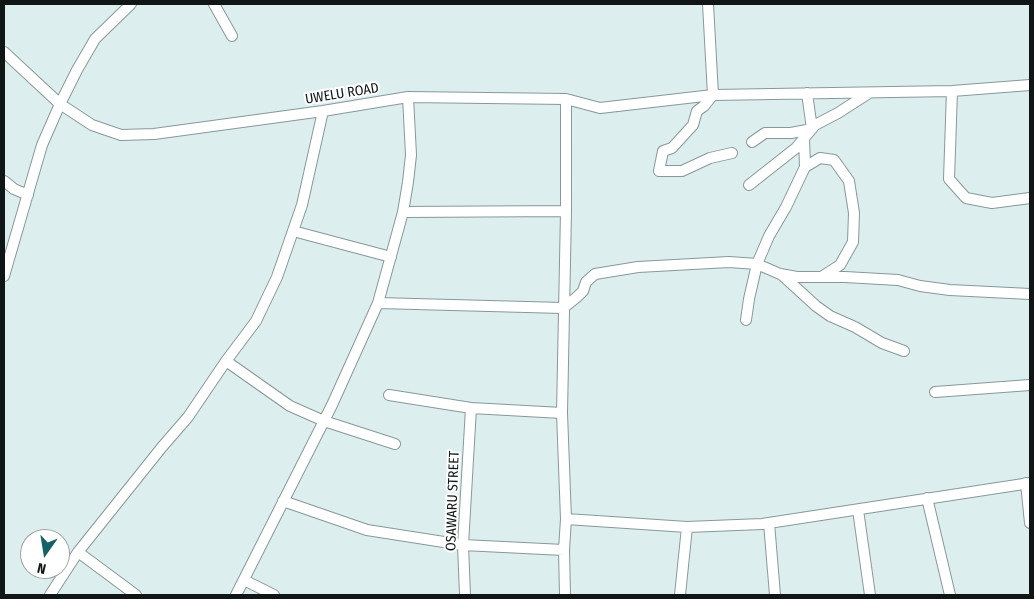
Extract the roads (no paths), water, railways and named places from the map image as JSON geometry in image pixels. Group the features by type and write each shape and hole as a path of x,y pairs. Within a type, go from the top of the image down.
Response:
{"street":[{"path":"4,276 42,145 60,104 95,39 131,4"},
{"path":"214,4 232,36"},
{"path":"708,4 713,95 697,111 694,125 672,148 664,151 659,171 682,171 710,158 732,153"},
{"name":"UWELU ROAD","path":"4,52 60,104 92,125 121,135 154,134 323,111 408,97 566,99 600,108 713,95 952,91 1030,85"},
{"path":"952,91 949,179 966,198 992,203 1030,198"},
{"path":"749,185 796,148 815,125 870,92"},
{"path":"807,93 812,129"},
{"path":"236,595 324,421 378,303 403,212 408,182 411,155 408,97"},
{"path":"565,595 564,550 566,519 562,412 566,99"},
{"path":"50,595 78,552 188,417 256,321 277,277 302,205 323,111"},
{"path":"752,142 766,133 812,129"},
{"path":"746,320 757,264 769,236 786,207 805,167 804,139"},
{"path":"805,167 820,158 834,160 849,181 852,198 854,242 840,265 822,277"},
{"path":"4,181 14,189 28,195"},
{"path":"403,212 566,211"},
{"path":"293,232 391,256"},
{"path":"378,303 563,308 578,297 583,291 586,282 595,274 638,267 729,262 757,264 780,274 797,277 845,276 898,280 920,286 950,290 1030,294"},
{"path":"780,274 830,316 855,327 882,343 904,351"},
{"path":"226,362 290,406 324,421 395,444"},
{"path":"935,392 1030,385"},
{"path":"389,395 471,408 562,412"},
{"name":"OSAWARU STREET","path":"465,595 463,545 471,408"},
{"path":"566,519 687,527 770,523 1028,483 1030,523"},
{"path":"927,498 950,595"},
{"path":"283,501 367,530 463,545 564,550"},
{"path":"858,510 870,595"},
{"path":"770,523 776,595"},
{"path":"680,595 687,527"},
{"path":"78,552 136,595"},
{"path":"244,580 274,595"}]}
